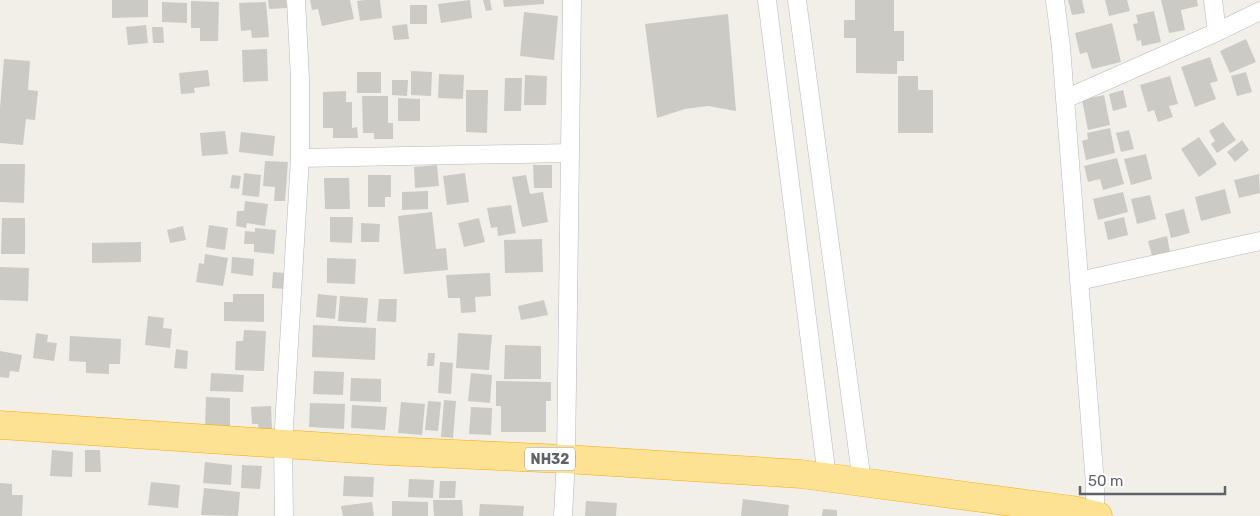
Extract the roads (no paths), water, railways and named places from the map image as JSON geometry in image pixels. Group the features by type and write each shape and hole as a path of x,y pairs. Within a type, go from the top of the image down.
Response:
{"highway":[{"name":"NH32","path":"0,425 388,452 566,459 801,474 1091,515"}],"street":[{"path":"284,516 283,444 300,158 300,79 296,0"},
{"path":"563,516 566,459 572,0"},
{"path":"766,0 827,477"},
{"path":"797,0 862,482"},
{"path":"1056,0 1095,484 1091,515"},
{"path":"1212,0 1217,32"},
{"path":"1065,99 1260,11"},
{"path":"300,158 570,153"},
{"path":"1079,281 1260,241"}]}
